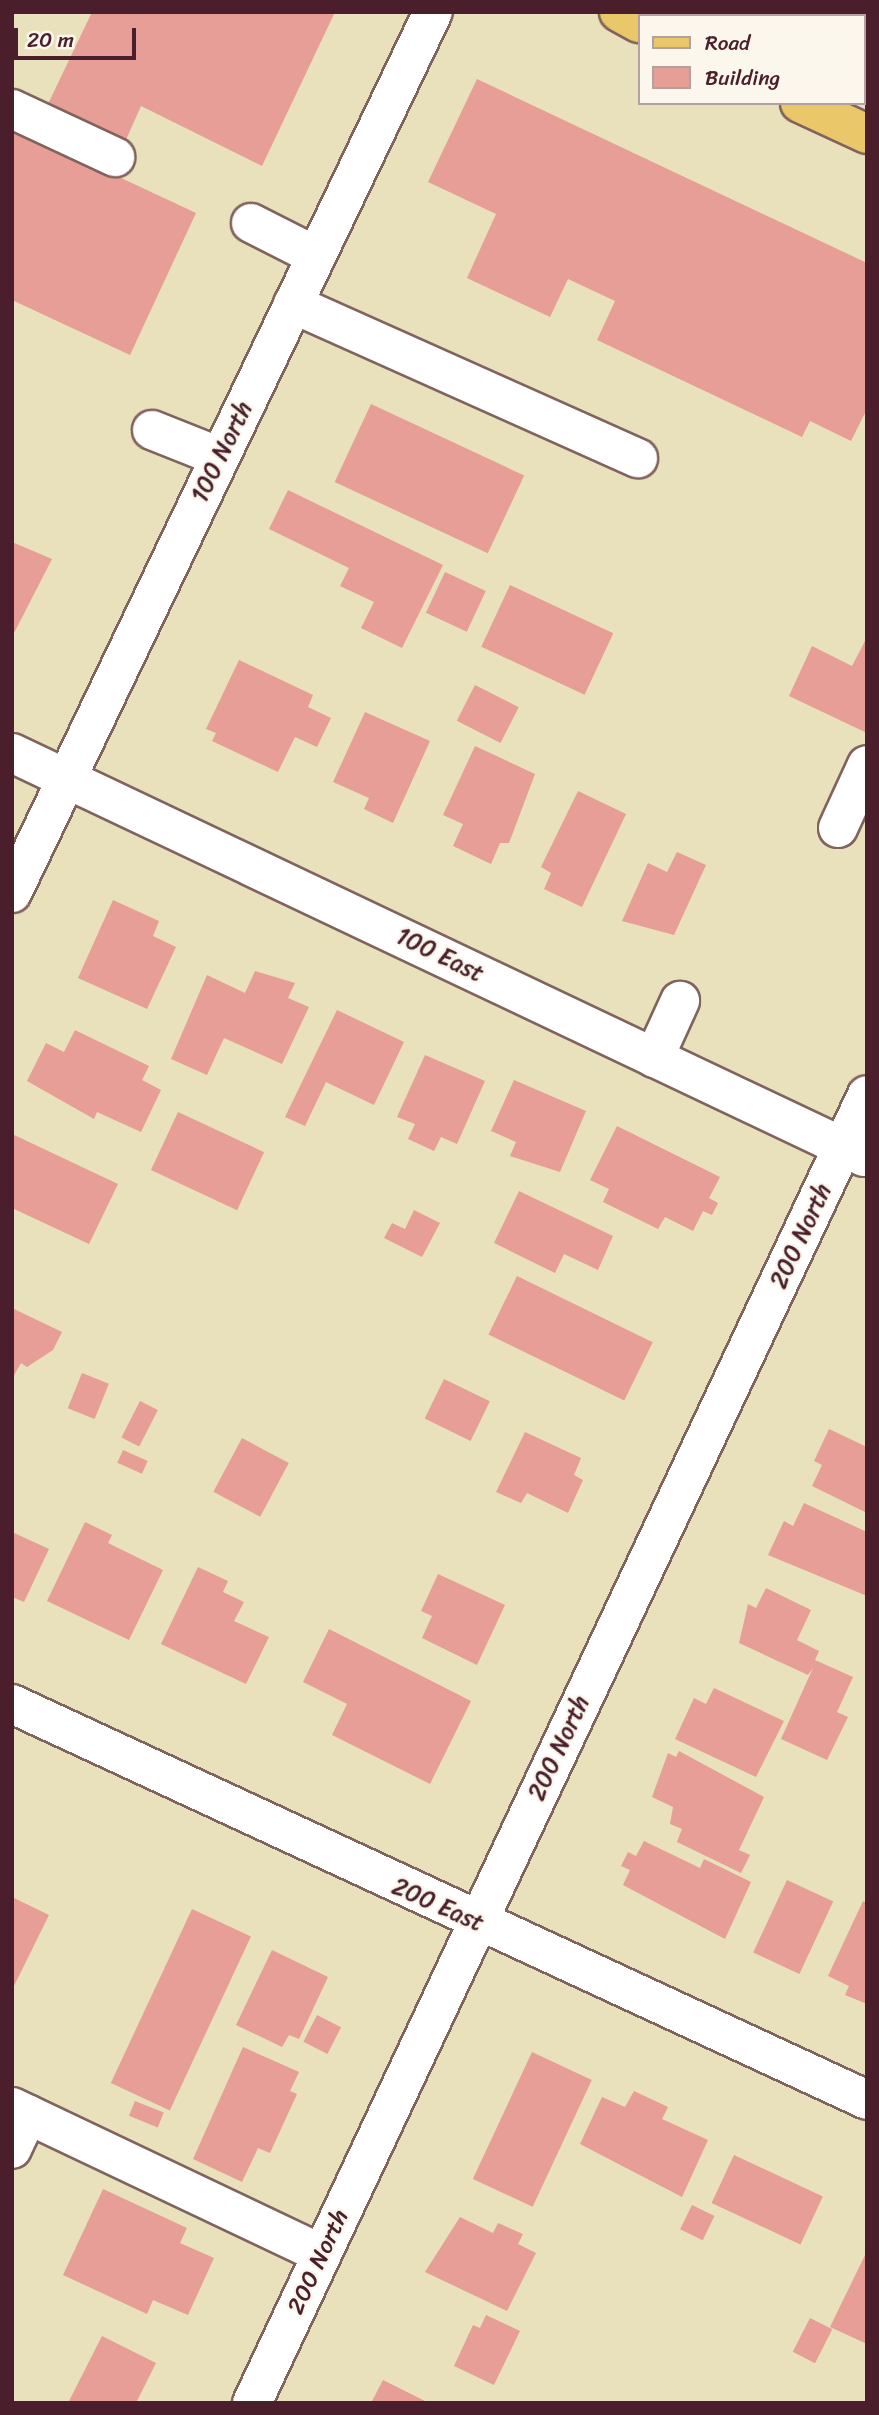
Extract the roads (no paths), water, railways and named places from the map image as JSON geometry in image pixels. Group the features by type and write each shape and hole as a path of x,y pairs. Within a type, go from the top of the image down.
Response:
{"main road":[{"path":"619,12 638,22"},
{"path":"804,105 867,134"}],"street":[{"name":"100 North","path":"12,893 433,12"},
{"path":"12,109 115,157"},
{"path":"251,223 316,256"},
{"path":"293,304 638,458"},
{"path":"152,430 220,457"},
{"name":"100 East","path":"12,753 855,1152"},
{"path":"838,828 867,765"},
{"path":"654,1058 680,1001"},
{"name":"200 North","path":"252,2403 477,1922 855,1152 867,1095"},
{"name":"200 East","path":"12,1704 477,1922 867,2100"},
{"path":"12,2149 20,2111 322,2254"}]}
